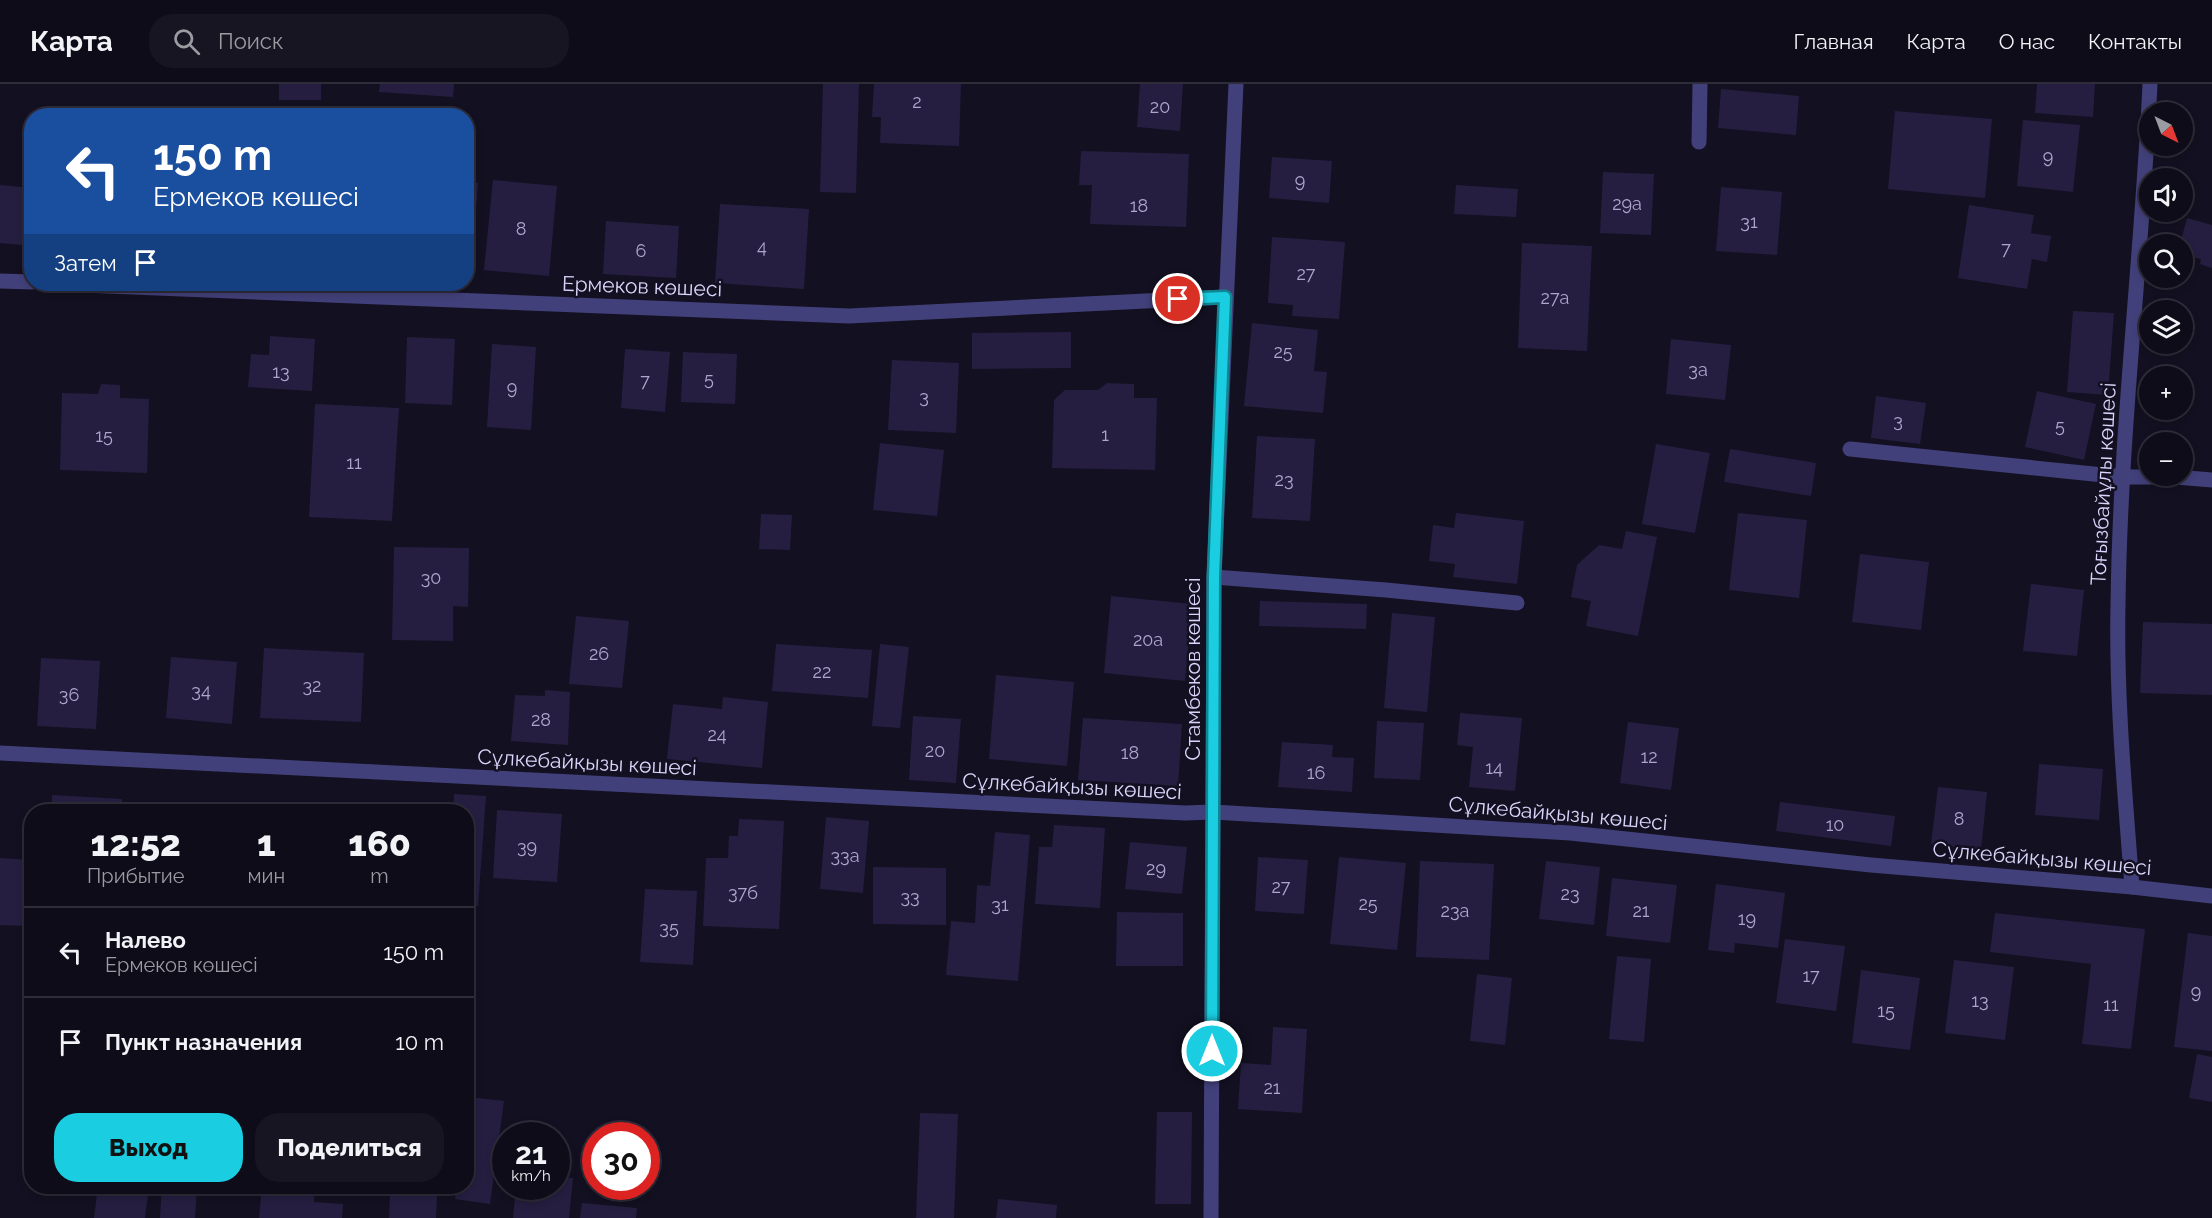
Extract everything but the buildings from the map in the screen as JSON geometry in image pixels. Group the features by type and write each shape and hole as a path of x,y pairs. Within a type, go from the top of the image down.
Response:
{"street":[{"name":"Стамбеков көшесі","path":"1211,1218 1214,577 1236,84"},
{"path":"1699,142 1700,84"},
{"name":"Тоғызбайұлы көшесі","path":"2132,886 2122,758 2118,607 2123,477 2147,158 2150,84"},
{"path":"0,281 24,282"},
{"name":"Ермеков көшесі","path":"231,291 849,316 1225,297"},
{"path":"1850,449 2123,477 2212,480"},
{"path":"1214,577 1517,603"},
{"name":"Сұлкебайқызы көшесі","path":"0,753 1213,812 1570,833 1871,864 2132,886 2212,896"}],"route":[{"path":"1178,299 1225,297 1214,577 1212,1051"}]}
